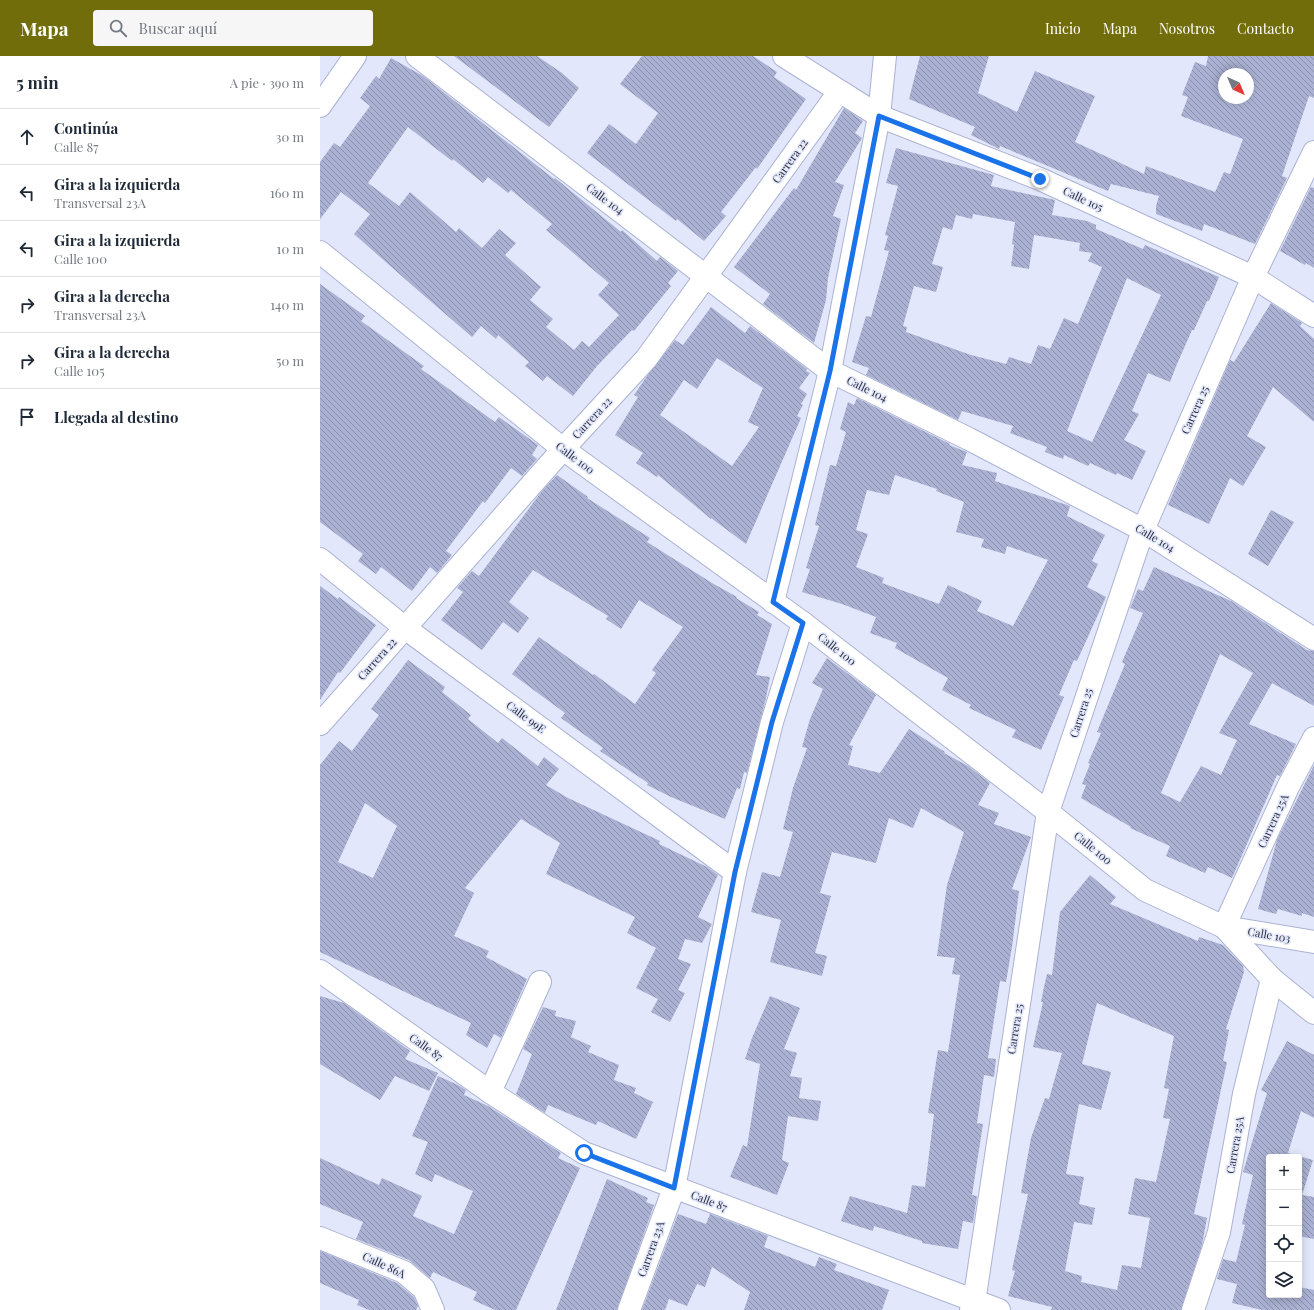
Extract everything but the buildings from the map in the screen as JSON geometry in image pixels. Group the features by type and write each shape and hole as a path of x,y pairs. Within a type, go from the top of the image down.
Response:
{"street":[{"path":"320,106 355,56"},
{"name":"Calle 104","path":"417,56 830,371 969,439 1142,530 1314,639"},
{"name":"Calle 105","path":"784,56 879,116 1040,179 1253,277 1314,316"},
{"path":"773,602 830,371 879,116 885,56"},
{"name":"Carrera 22","path":"320,724 563,449 646,359 840,92"},
{"name":"Carrera 25","path":"973,1306 1048,812 1142,530 1253,277 1314,152"},
{"name":"Calle 100","path":"320,252 563,449 803,623 1048,812 1145,890 1224,927 1272,979 1314,1013"},
{"name":"Calle 99E","path":"320,559 405,628 735,872"},
{"name":"Carrera 23A","path":"628,1310 674,1188 735,872 772,722 803,623"},
{"name":"Carrera 25A","path":"1224,927 1288,787 1314,738"},
{"name":"Calle 103","path":"1224,927 1314,942"},
{"name":"Calle 87","path":"320,971 490,1092 584,1153 973,1306 999,1310"},
{"name":"Carrera 25A","path":"1193,1310 1219,1232 1244,1094 1272,979"},
{"path":"490,1092 540,982"},
{"name":"Calle 86A","path":"320,1238 404,1272 424,1289 433,1310"}],"route":[{"path":"584,1153 629,1172 674,1188 735,872 772,722 803,623 773,602 830,371 879,116 1040,179"}]}
